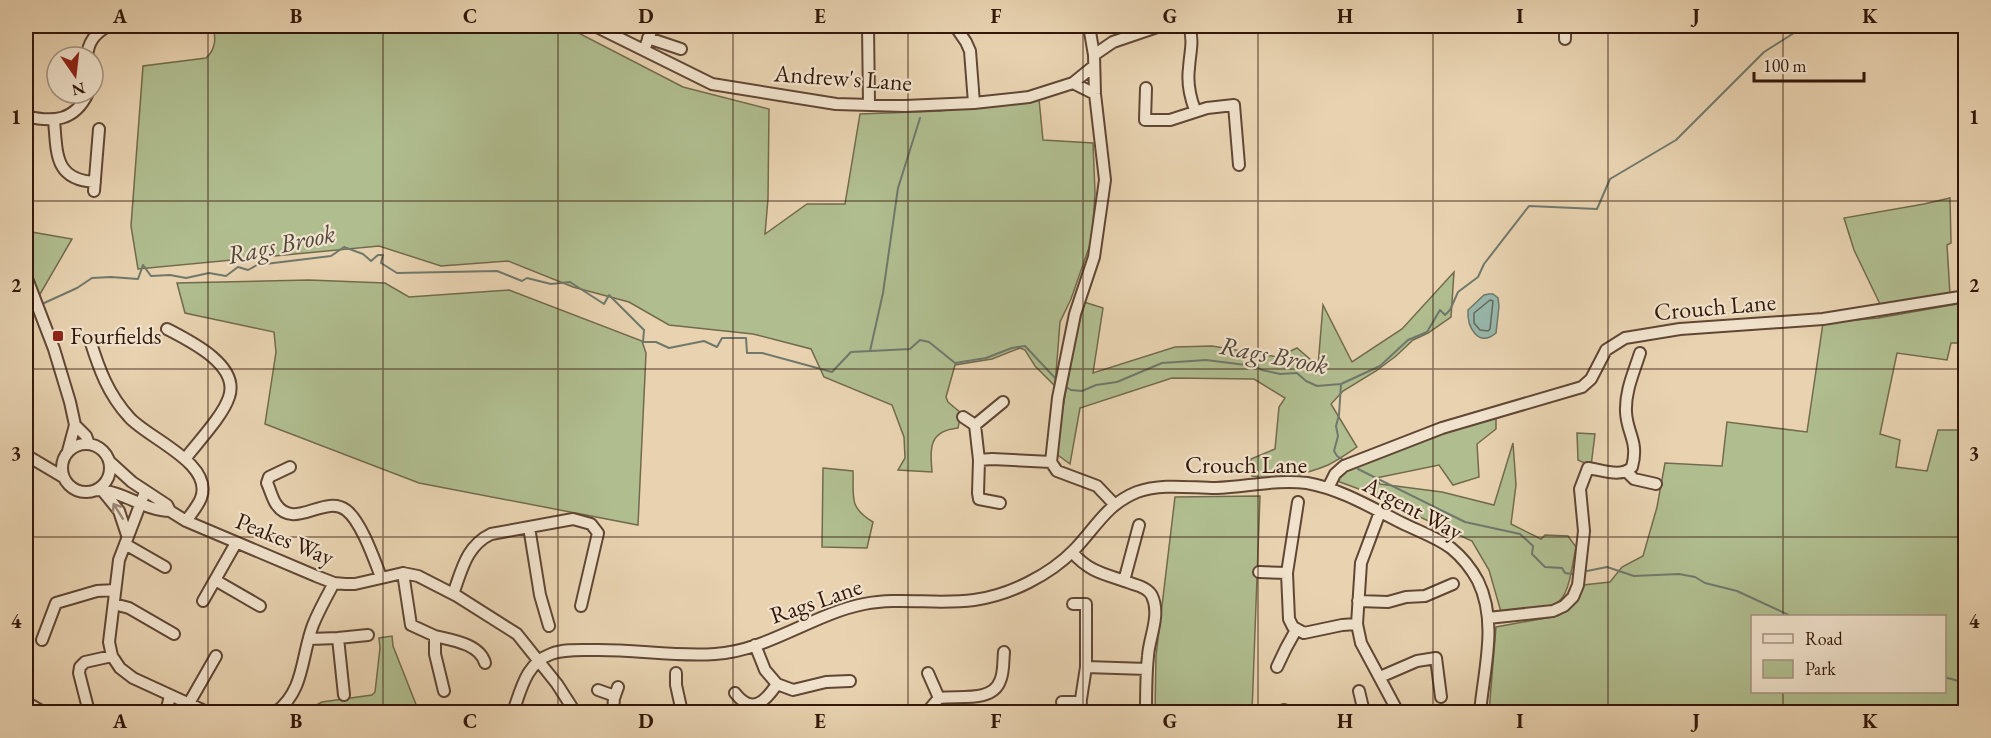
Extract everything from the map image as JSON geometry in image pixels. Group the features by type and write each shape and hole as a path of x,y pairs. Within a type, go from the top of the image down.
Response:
{"street":[{"path":"89,45 94,37 108,26"},
{"name":"Andrew's Lane","path":"595,26 712,84 800,100 905,106 974,103 1029,97 1073,83 1113,42 1160,26"},
{"path":"644,51 653,26"},
{"path":"868,26 869,104"},
{"path":"955,26 970,51 974,103"},
{"path":"1189,26 1193,43 1189,84 1195,110"},
{"path":"1564,26 1565,39"},
{"path":"1089,30 1113,42"},
{"path":"1089,30 1105,180 1094,257 1075,314 1058,398 1051,462 1057,471 1097,486 1115,505"},
{"path":"648,38 681,49"},
{"path":"1073,83 1095,94"},
{"path":"1146,88 1145,120 1159,121 1179,118 1195,110 1234,105 1239,165"},
{"path":"26,116 54,120 75,112 80,105"},
{"path":"54,120 59,162 62,168 71,177 95,186 99,129"},
{"path":"26,276 44,321 68,395 75,425 62,469 63,477"},
{"name":"Crouch Lane","path":"1115,505 1137,492 1161,487 1217,488 1289,482 1328,488 1335,474 1344,466 1416,437 1582,387 1591,379 1606,350 1625,338 1680,329 1830,318 1965,296"},
{"path":"167,329 188,339 221,364 229,380 230,395 225,407 185,459"},
{"path":"90,340 106,385 130,420 185,459 196,470 203,486 202,497 186,521"},
{"path":"1488,618 1553,611 1564,606 1573,597 1579,577 1584,531 1580,489 1588,468 1621,473 1632,468 1635,446 1627,417 1627,402 1630,379 1640,353"},
{"path":"975,425 1003,402"},
{"path":"963,417 975,425 979,460 977,488 979,498 1000,503"},
{"path":"75,425 86,436 89,444"},
{"path":"26,455 63,477 73,489 81,492 100,490 111,472 110,462 104,451 89,444 76,446 66,455 45,465"},
{"path":"979,460 1051,462"},
{"name":"Peakes Way","path":"110,462 145,492 167,505 170,511 186,521 334,583 355,584 403,573 418,576 453,594 518,634 557,684 575,712"},
{"path":"290,467 269,477 267,483 277,505 284,512 292,514 301,514 330,505 345,509 358,525 381,577"},
{"path":"1627,472 1634,479 1656,484"},
{"name":"Argent Way","path":"1328,488 1444,544 1460,556 1472,570 1487,606 1488,618 1488,642 1480,712"},
{"path":"100,490 119,511 126,539 165,567"},
{"name":"Peakes Way","path":"100,490 113,491 160,511 170,511"},
{"path":"145,492 119,560 110,642 112,656 120,668 133,678 207,712"},
{"path":"1298,502 1287,573 1289,619 1296,630 1306,633 1335,626 1357,624"},
{"name":"Rags Lane","path":"537,661 549,654 564,650 637,650 713,654 735,652 839,611 863,604 883,601 955,602 985,598 1035,578 1072,552 1098,520 1115,505"},
{"path":"1380,512 1361,562 1357,624 1361,643 1398,712"},
{"path":"453,594 474,544 491,534 573,519 591,524 596,528 598,537 581,606"},
{"path":"1124,581 1138,525"},
{"path":"529,527 540,595 549,626"},
{"path":"203,601 236,543"},
{"path":"1072,552 1083,564 1095,572 1156,593 1147,669 1146,712"},
{"path":"1259,572 1287,573"},
{"path":"403,573 411,625 435,636 475,649 483,656 485,663"},
{"path":"215,580 260,606"},
{"path":"276,712 290,699 297,687 313,625 334,583"},
{"path":"1358,601 1388,603 1406,597 1425,596 1453,584"},
{"path":"42,640 56,603 97,591 115,590"},
{"path":"114,604 129,608 174,634"},
{"path":"1062,702 1080,707 1086,666 1086,604 1073,604"},
{"path":"1277,667 1296,630"},
{"path":"309,639 368,635"},
{"path":"435,636 435,654 444,691"},
{"path":"338,638 344,695"},
{"path":"755,645 765,670 777,684 792,690 826,682 850,681"},
{"path":"927,712 939,698 979,696 994,689 1001,680 1004,652"},
{"path":"89,712 79,673 80,667 85,662 112,656"},
{"path":"188,705 216,656"},
{"path":"1380,677 1417,661 1436,658 1442,697"},
{"path":"513,712 530,669 537,661"},
{"path":"1086,666 1147,669"},
{"path":"676,673 681,712"},
{"path":"928,673 939,698"},
{"path":"735,693 744,703 758,704 768,697 777,684"},
{"path":"598,690 617,692 613,712"},
{"path":"1359,691 1364,712"},
{"path":"166,712 170,696"},
{"path":"26,702 43,712"}],"green space":[{"path":"213,26 565,26 683,87 769,109 768,199 765,234 807,204 845,204 860,114 940,111 1039,99 1043,140 1093,143 1095,193 1092,239 1071,299 1060,322 1055,386 1035,366 1025,350 1020,348 992,359 955,365 946,397 948,402 961,413 958,428 941,433 933,442 932,472 898,470 905,458 904,437 892,405 824,377 811,349 753,334 669,325 629,302 573,287 508,261 441,266 379,246 138,269 131,226 143,66 206,58 212,51 214,43"},
{"path":"1950,198 1951,243 1947,245 1950,294 1880,304 1854,250 1844,218"},
{"path":"26,231 72,239 39,296 26,259"},
{"path":"1454,272 1451,317 1413,340 1376,371 1343,391 1331,404 1357,447 1328,465 1290,476 1270,478 1252,476 1251,459 1275,449 1279,407 1285,398 1254,379 1172,378 1080,408 1070,464 1055,453 1074,344 1084,302 1103,308 1093,373 1175,347 1212,346 1278,357 1297,348 1318,366 1323,305 1352,362 1402,329"},
{"path":"309,280 385,283 409,297 509,290 642,341 646,353 638,525 419,483 265,424 276,352 274,332 185,313 177,283"},
{"path":"1963,303 1965,316 1958,343 1951,343 1947,360 1897,353 1880,434 1900,440 1896,467 1927,471 1938,430 1965,430 1965,712 1489,712 1496,627 1557,616 1574,604 1580,596 1583,585 1610,582 1622,567 1643,556 1657,507 1665,463 1722,466 1727,422 1807,432 1823,323 1878,318"},
{"path":"1496,415 1496,429 1477,444 1479,477 1453,485 1439,465 1376,478 1380,484 1442,492 1494,505 1513,443 1516,485 1511,524 1541,539 1545,535 1568,536 1576,547 1564,595 1550,606 1501,612 1489,570 1472,541 1338,480 1347,469 1408,444"},
{"path":"1577,433 1595,434 1591,466 1578,460"},
{"path":"823,468 853,471 854,501 859,511 873,522 867,548 822,547"},
{"path":"1260,496 1252,712 1155,712 1156,656 1175,497"},
{"path":"392,636 393,646 419,712 310,712 314,706 322,702 372,695 375,692 379,638"}],"water":[{"path":"1493,294 1498,298 1499,306 1496,333 1490,337 1479,337 1469,323 1468,310 1484,295"}],"waterway":[{"path":"1064,386 1071,390 1082,391 1096,385 1117,382 1162,363 1206,360 1254,366 1280,374 1297,373 1306,381 1317,386 1341,384 1380,366 1408,340 1427,332 1440,310 1445,315 1450,310 1458,292 1478,277 1484,264 1529,206 1597,209 1610,179 1676,140 1764,52 1805,26"},
{"path":"870,351 883,293 898,188 920,118"},
{"name":"Rags Brook","path":"42,304 77,288 92,278 138,279 143,265 151,276 170,275 186,278 209,273 226,276 238,267 248,270 257,265 331,256 344,247 363,254 371,261 378,255 383,255 381,263 397,273 497,271 522,281 527,278 551,284 570,282 604,304 609,295 644,330 643,342 656,342 669,348 704,341 717,347 722,338 746,338 747,353 762,353 832,372 851,352 910,349 920,340 929,342 955,363 986,358 1012,348 1025,346 1057,380"},
{"name":"Rags Brook","path":"26,314 34,309"},
{"path":"1341,384 1336,426 1338,436 1334,451 1345,461"},
{"path":"1358,469 1465,522 1520,534 1533,546 1532,554 1545,567 1562,568 1565,573 1572,574"},
{"path":"1587,571 1607,567 1634,576 1679,574 1695,577 1705,583 1737,591 1789,615"},
{"path":"1946,678 1966,683"}],"place":[{"name":"Fourfields","path":"58,336"}]}
